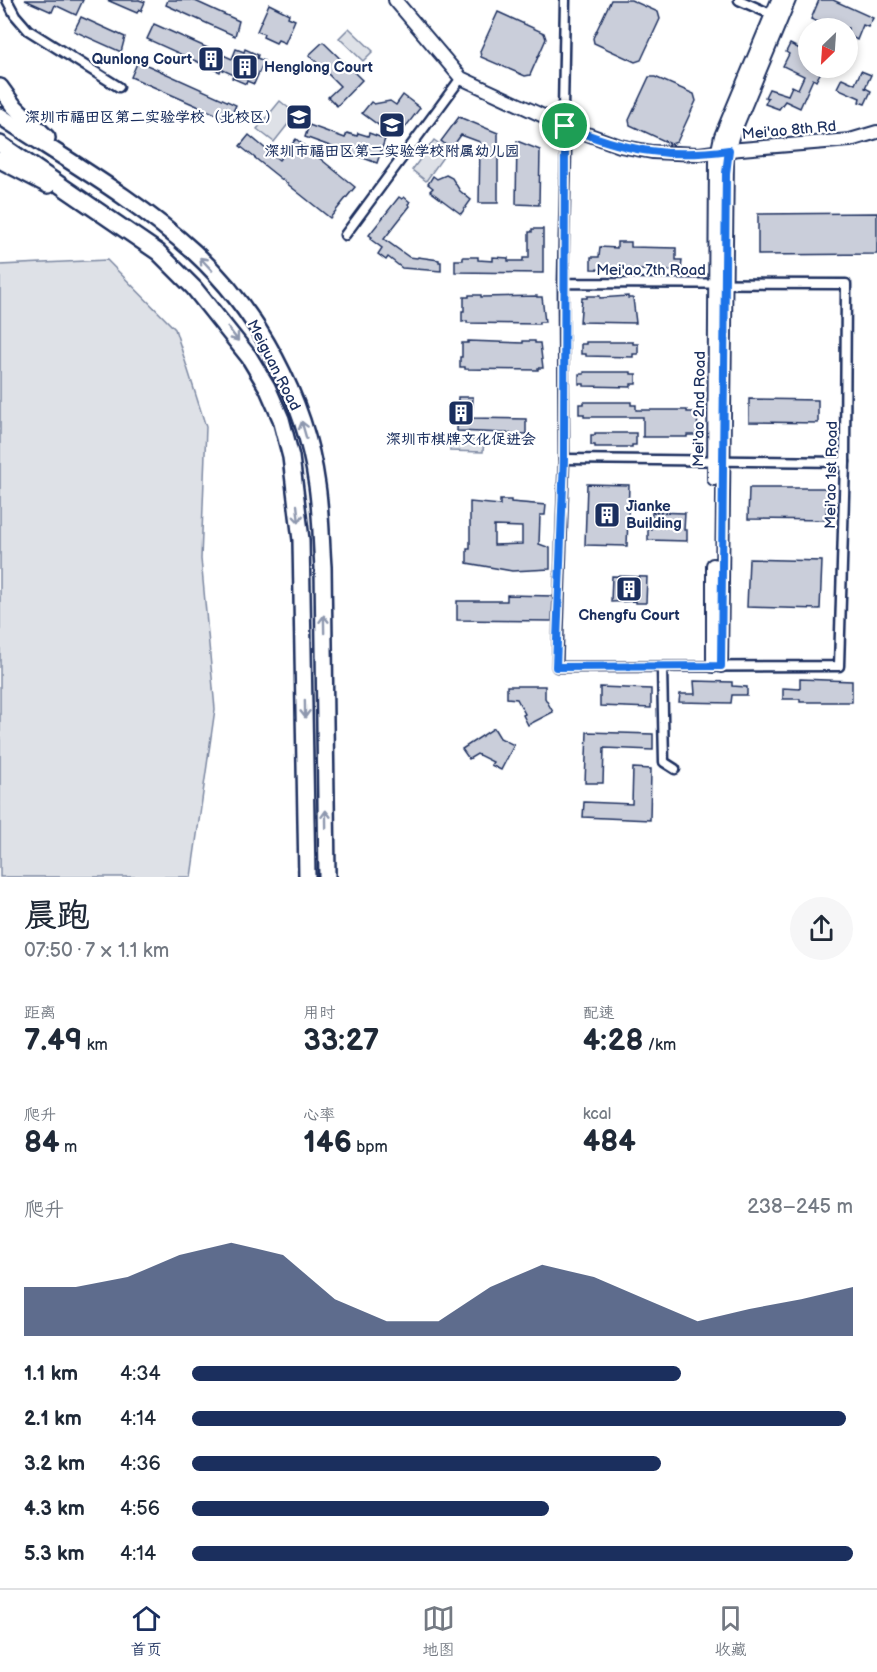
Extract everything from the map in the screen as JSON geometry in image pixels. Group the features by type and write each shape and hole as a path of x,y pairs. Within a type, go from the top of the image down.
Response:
{"highway":[{"path":"0,87 32,124 93,177"},
{"name":"Meiguan Road","path":"0,117 149,215 194,252 247,312 267,345 300,417 317,484 323,567 327,877"},
{"name":"Meiguan Road","path":"0,144 158,252 224,322 267,387 281,419 291,457 301,540 307,877"},
{"path":"0,160 115,222"}],"street":[{"path":"7,0 15,15 28,30 119,87"},
{"name":"Mei'ao 8th Rd","path":"395,0 460,78 601,140 639,150 699,154 850,140 877,132"},
{"path":"565,0 562,110 565,126 564,459 556,667 717,666"},
{"path":"739,0 776,17"},
{"path":"776,17 778,0"},
{"path":"776,17 789,0"},
{"name":"Mei'ao 2nd Road","path":"717,666 720,284 726,173 723,151 732,137 776,17"},
{"path":"345,235 460,78"},
{"name":"Mei'ao 7th Road","path":"563,283 846,284"},
{"name":"Mei'ao 1st Road","path":"717,666 839,666 845,462 846,284"},
{"path":"564,459 845,462"},
{"path":"662,667 664,762 675,769"}],"shaded area":[{"path":"349,28 373,51 363,61 339,38"},
{"path":"280,101 296,114 274,142 257,129"},
{"path":"434,140 448,150 426,181 412,170"},
{"path":"107,260 175,329 206,427 201,559 215,709 191,877 0,877 0,265"},
{"path":"450,439 484,440 483,452 450,451"}],"building":[{"path":"25,0 83,0 76,15 55,5 52,12"},
{"path":"107,0 145,2 141,11 139,9 137,13"},
{"path":"168,0 193,0 239,21 235,36 166,5"},
{"path":"611,0 631,0 658,12 660,19 641,60 635,62 594,43 593,38"},
{"path":"819,0 833,0 873,18 868,27 863,25 858,38 858,18 811,18"},
{"path":"269,4 289,14 288,17 295,20 285,43 278,40 276,43 263,37 264,34 257,31"},
{"path":"498,12 544,33 546,39 530,75 525,76 481,57 480,51"},
{"path":"81,17 125,37 121,52 74,31"},
{"path":"154,24 232,59 236,49 244,52 245,49 258,55 257,58 264,61 254,84 247,81 246,84 232,78 234,75 221,69 220,72 147,39"},
{"path":"323,42 362,80 337,106 328,97 340,86 309,55"},
{"path":"790,44 798,48 798,73 783,66 789,54 786,52"},
{"path":"138,61 236,105 229,120 131,77"},
{"path":"861,71 871,75 865,88 871,91 865,104 859,102 860,98 837,88 842,78 855,84"},
{"path":"649,77 655,77 694,94 696,101 677,142 671,144 630,125 629,120"},
{"path":"803,78 818,78 816,81 813,79 800,108 785,101 779,109 765,104 768,98 765,97 769,89 788,95 792,86 798,89"},
{"name":"深圳市福田区第二实验学校附属幼儿园","path":"403,95 420,108 401,133 395,128 392,132 389,129 388,132 362,113 371,102 374,104 390,101 396,105"},
{"path":"459,117 498,133 498,203 479,203 480,142 461,135 451,149 441,141"},
{"path":"309,125 345,138 347,133 368,136 369,133 385,139 377,163 305,137"},
{"path":"249,135 279,160 296,139 355,187 330,218 240,146"},
{"path":"517,141 540,150 539,205 516,204"},
{"path":"446,175 452,178 460,191 471,200 461,214 430,191 433,188 428,184 433,176 437,179"},
{"path":"399,197 402,199 404,197 410,202 408,204 410,206 384,239 409,257 439,260 441,271 402,268 388,257 386,260 378,254 382,248 370,239 372,237 369,235"},
{"path":"877,213 877,254 758,255 758,214"},
{"path":"532,229 543,229 543,273 455,272 455,260 463,260 463,257 478,257 478,260 493,261 493,257 508,258 508,261 523,261 523,258 529,258 529,232 532,232"},
{"path":"617,242 631,242 631,247 676,248 676,260 682,260 681,271 591,269 591,257 599,257 600,247 617,248"},
{"path":"469,295 542,297 545,322 539,322 539,324 462,322 464,297 469,297"},
{"path":"587,296 633,298 636,323 580,322 582,298 587,298"},
{"path":"468,341 523,343 523,341 535,341 535,343 540,343 543,368 538,368 538,370 465,369 465,367 460,367 460,357 462,357 462,343 468,343"},
{"path":"586,342 633,342 633,344 638,344 638,354 633,354 633,357 586,356 586,354 581,354 581,344 586,344"},
{"path":"584,372 631,372 631,374 636,374 636,384 631,384 631,387 584,386 584,384 579,384 579,374 584,374"},
{"name":"深圳市棋牌文化促进会","path":"458,397 473,397 472,418 526,419 526,434 457,431"},
{"path":"749,399 818,400 818,423 749,422"},
{"path":"584,402 631,402 631,405 636,405 636,410 697,412 698,435 643,437 643,417 584,417 584,414 579,414 579,404 584,404"},
{"path":"595,433 636,433 636,445 632,447 595,447 591,445 591,435"},
{"name":"Jianke Building","path":"587,484 629,485 627,546 585,545"},
{"path":"749,488 827,488 826,520 748,519"},
{"path":"500,500 511,500 511,502 546,505 545,515 540,515 539,544 550,548 550,569 512,571 467,563 467,549 470,549 470,502 500,505","holes":["494,526 522,527 522,544 494,545"]},
{"path":"652,512 685,513 684,530 687,530 687,541 648,540"},
{"path":"749,559 822,561 820,609 747,607"},
{"name":"Chengfu Court","path":"612,576 647,577 646,603 611,602"},
{"path":"507,595 553,596 552,621 457,620 457,601 507,601"},
{"path":"800,679 852,681 852,702 800,702 800,699 783,699 783,688 800,689"},
{"path":"694,681 732,682 732,686 747,687 747,695 732,695 731,703 679,702 680,694 695,694"},
{"path":"507,686 545,686 545,698 553,712 528,725 517,699 507,698"},
{"path":"600,687 651,689 651,708 600,706"},
{"path":"494,728 500,738 514,745 501,770 491,765 493,762 477,754 469,759 462,749"},
{"path":"587,732 653,734 653,750 604,748 603,783 585,783"},
{"path":"633,768 651,769 650,820 583,817 584,802 632,804"}],"place":[{"name":"Qunlong Court","path":"211,59"},
{"name":"Henglong Court","path":"245,67"},
{"name":"深圳市福田区第二实验学校（北校区）","path":"299,117"},
{"name":"深圳市福田区第二实验学校附属幼儿园","path":"392,125"},
{"name":"深圳市棋牌文化促进会","path":"461,413"},
{"name":"Jianke Building","path":"607,515"},
{"name":"Chengfu Court","path":"629,589"}],"route":[{"path":"565,126 620,146 652,152 699,154 729,150 726,173 721,666 556,667 564,459 565,126"}]}
